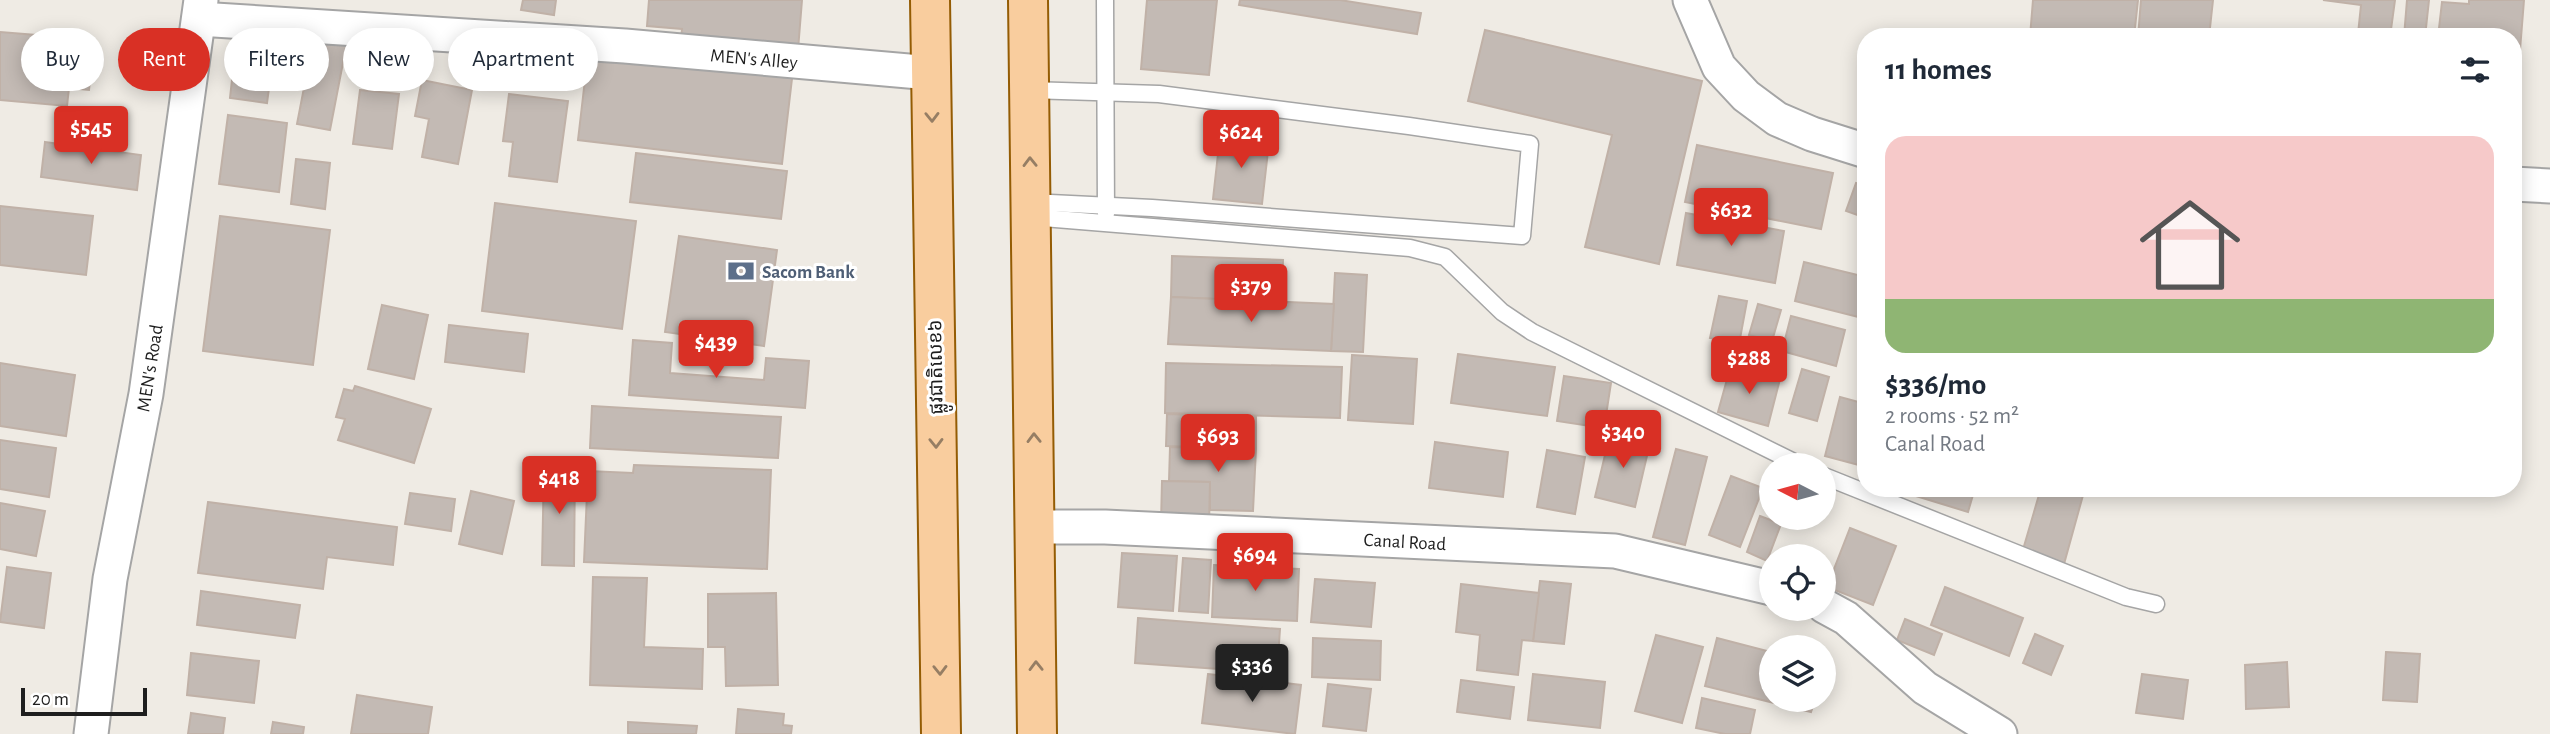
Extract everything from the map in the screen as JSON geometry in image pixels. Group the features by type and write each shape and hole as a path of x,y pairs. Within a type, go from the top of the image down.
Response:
{"main road":[{"name":"ផ្លូវជាតិលេខ៦","path":"930,0 941,734"},
{"path":"1028,0 1037,734"}],"street":[{"path":"1690,0 1719,67 1746,96 1777,119 1812,134 1857,148"},
{"name":"MEN's Alley","path":"200,10 931,73"},
{"name":"MEN's Road","path":"91,734 110,579 146,394 200,10"},
{"path":"2522,184 2550,183"},
{"name":"Canal Road","path":"1035,527 1105,527 1615,551 1759,586"},
{"path":"1836,613 1846,618 1925,688 2000,734"}],"lane":[{"path":"1105,0 1106,223"},
{"path":"1029,90 1158,94 1530,144 1522,236 1106,205 1030,209"},
{"path":"1030,209 1106,223 1410,248 1445,257 1502,312 1532,332 1776,453"},
{"path":"1836,481 1857,489"},
{"path":"1876,497 2107,590 2156,604"}],"building":[{"path":"523,0 556,0 554,15 521,10"},
{"path":"649,0 802,0 798,50 681,39 682,29 647,26"},
{"path":"1147,0 1217,0 1209,75 1141,69"},
{"path":"1240,0 1340,0 1421,13 1417,34 1239,5"},
{"path":"2033,0 2138,0 2135,28 2031,28"},
{"path":"2141,0 2213,0 2210,28 2139,28"},
{"path":"2323,0 2395,0 2391,28 2359,28 2361,5"},
{"path":"2407,0 2429,0 2426,28 2405,28"},
{"path":"2469,0 2524,0 2522,28 2439,28 2442,2 2469,4"},
{"path":"1485,30 1702,81 1659,264 1585,247 1612,135 1468,101"},
{"path":"0,32 21,34 21,91 69,91 67,106 0,100"},
{"path":"329,39 343,41 343,63 330,130 297,124 303,91 329,91"},
{"path":"598,46 793,70 782,164 578,140 584,91 598,91"},
{"path":"434,82 448,85 448,91 472,91 458,164 422,157 429,119 415,116 420,91 434,91"},
{"path":"231,91 269,91 267,103 230,98"},
{"path":"360,91 399,94 392,149 353,144"},
{"path":"509,94 568,101 557,182 509,176 513,142 503,141"},
{"path":"228,115 287,123 279,192 219,184"},
{"path":"1220,136 1269,142 1262,204 1213,199"},
{"path":"45,142 141,155 137,190 41,177"},
{"path":"1697,145 1833,173 1821,229 1685,202"},
{"path":"636,153 787,171 781,219 630,202"},
{"path":"296,159 330,163 325,209 291,204"},
{"path":"1856,183 1857,215 1846,211"},
{"path":"495,203 636,221 622,329 482,311"},
{"path":"0,206 93,216 86,275 0,265"},
{"path":"1686,213 1784,231 1775,283 1677,265"},
{"path":"220,216 330,230 313,365 203,351"},
{"path":"679,236 777,250 764,346 665,332"},
{"path":"1172,256 1283,260 1282,302 1171,297"},
{"path":"1804,262 1857,275 1857,317 1795,301"},
{"path":"1335,273 1367,275 1363,352 1331,351"},
{"path":"1719,296 1747,301 1739,344 1710,338"},
{"path":"1171,297 1334,304 1331,351 1168,344"},
{"path":"1758,304 1781,310 1772,341 1749,335"},
{"path":"382,305 428,315 414,379 368,369"},
{"path":"1791,316 1845,330 1836,366 1782,351"},
{"path":"449,325 528,334 524,372 445,362"},
{"path":"633,340 672,343 670,373 764,380 766,358 809,361 805,408 629,395"},
{"path":"1458,354 1555,367 1547,416 1451,403"},
{"path":"1352,355 1417,359 1413,424 1348,420"},
{"path":"0,363 75,375 66,436 0,426"},
{"path":"1166,363 1342,367 1340,418 1165,413"},
{"path":"1731,365 1780,379 1768,426 1718,412"},
{"path":"1802,369 1829,377 1817,421 1789,413"},
{"path":"1564,376 1611,383 1604,428 1557,421"},
{"path":"355,386 431,409 414,463 338,440 345,419 336,417 344,389 353,391"},
{"path":"1840,397 1857,402 1857,465 1836,459 1836,453 1826,453"},
{"path":"592,406 781,417 778,458 590,448"},
{"path":"1167,414 1256,417 1256,449 1166,446"},
{"path":"1610,434 1650,443 1635,507 1595,497"},
{"path":"0,440 56,448 49,497 0,489"},
{"path":"1435,442 1508,452 1503,497 1429,488"},
{"path":"1170,447 1256,449 1253,511 1210,510 1210,482 1169,481"},
{"path":"1676,449 1707,457 1685,545 1653,537"},
{"path":"1547,450 1585,457 1575,514 1537,507"},
{"path":"634,465 771,470 767,569 584,562 588,471 633,473"},
{"path":"544,466 575,467 574,566 542,565"},
{"path":"1731,476 1759,486 1759,498 1740,547 1709,535"},
{"path":"1162,481 1210,482 1209,525 1161,523"},
{"path":"471,491 514,501 502,554 459,544"},
{"path":"410,493 455,499 451,531 405,524"},
{"path":"1919,497 1972,497 1968,512"},
{"path":"2038,497 2083,497 2064,564 2022,553"},
{"path":"208,502 397,527 393,565 327,557 323,589 198,573"},
{"path":"0,503 45,511 36,556 0,549"},
{"path":"1759,519 1759,530 1779,530 1773,544 1759,544 1759,557 1747,552"},
{"path":"1850,528 1896,546 1873,605 1836,591 1836,564"},
{"path":"1122,553 1177,556 1173,611 1118,607"},
{"path":"1183,558 1211,560 1208,613 1179,611"},
{"path":"1214,565 1299,569 1297,621 1212,617"},
{"path":"7,567 51,573 44,628 0,622"},
{"path":"593,577 647,578 644,647 703,649 702,689 590,685"},
{"path":"1315,579 1375,583 1371,627 1311,622"},
{"path":"1540,581 1571,584 1564,644 1533,641"},
{"path":"1461,584 1539,593 1533,641 1522,640 1518,675 1477,670 1480,635 1456,632"},
{"path":"1945,587 2023,618 2009,656 1931,625"},
{"path":"201,591 300,605 295,638 197,625"},
{"path":"776,593 778,685 726,686 725,647 708,647 708,594"},
{"path":"1138,618 1280,629 1277,673 1135,663"},
{"path":"1905,619 1942,634 1934,655 1897,640"},
{"path":"2035,634 2063,646 2051,675 2023,663"},
{"path":"1656,635 1703,647 1682,723 1635,711"},
{"path":"1313,638 1381,641 1380,680 1312,677"},
{"path":"1717,638 1759,649 1759,699 1705,686"},
{"path":"2386,652 2420,654 2417,702 2383,700"},
{"path":"191,653 259,661 254,703 187,695"},
{"path":"2287,662 2289,707 2246,709 2245,665"},
{"path":"1208,674 1301,685 1295,734 1202,723"},
{"path":"1533,674 1605,682 1600,728 1528,720"},
{"path":"2142,674 2188,680 2183,719 2136,713"},
{"path":"1461,680 1514,687 1510,719 1457,712"},
{"path":"1328,684 1371,689 1366,731 1323,726"},
{"path":"357,695 432,707 428,734 351,734"},
{"path":"1702,698 1755,710 1750,734 1725,734 1696,728"},
{"path":"738,709 784,714 783,725 792,726 791,734 736,734"},
{"path":"191,713 225,718 223,734 188,734"},
{"path":"273,722 304,727 303,734 271,734"},
{"path":"628,722 697,726 696,734 628,734"}],"place":[{"name":"Sacom Bank","path":"741,271"}]}
